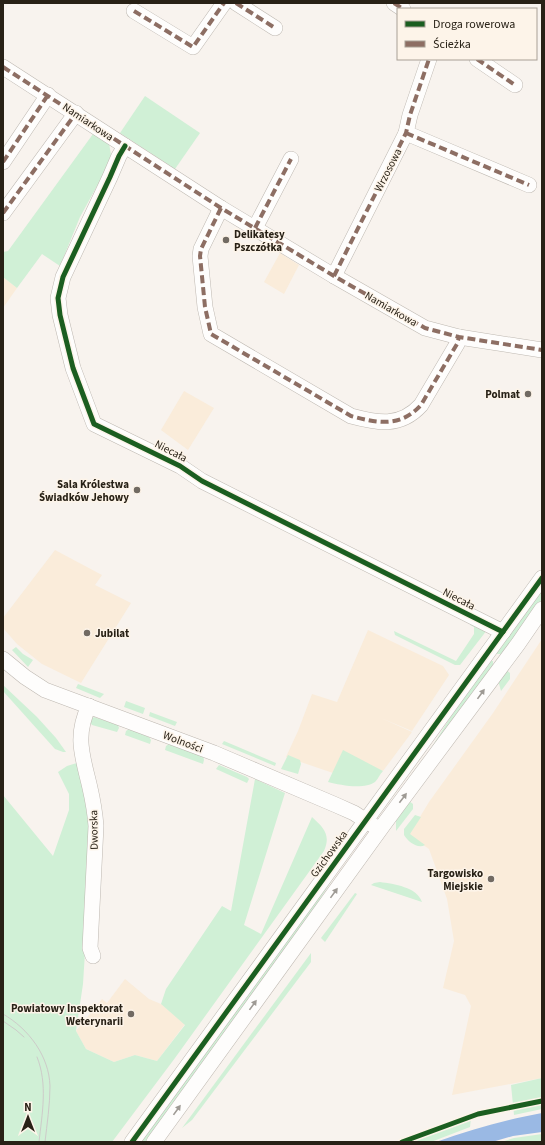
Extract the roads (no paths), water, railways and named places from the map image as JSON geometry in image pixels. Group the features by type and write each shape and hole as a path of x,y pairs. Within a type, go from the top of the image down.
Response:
{"street":[{"path":"134,11 194,47 224,3"},
{"path":"236,3 275,28"},
{"name":"Wrzosowa","path":"334,276 406,133 410,115 429,60"},
{"path":"478,60 515,85"},
{"name":"Namiarkowa","path":"3,67 221,208 424,328 459,337 542,350"},
{"path":"3,162 48,95"},
{"path":"3,213 76,113"},
{"path":"406,133 529,185"},
{"name":"Niecała","path":"125,146 63,277 58,298 60,315 73,368 94,424 180,466 202,481 503,632"},
{"path":"255,228 291,159"},
{"path":"221,208 201,249 200,256 205,307 212,334 351,416 373,422 391,422 404,418 416,411 421,406 457,344 459,337"},
{"name":"Gzichowska","path":"132,1142 542,578"},
{"path":"154,1142 380,830 482,694 542,609"},
{"name":"Wolności","path":"3,659 25,677 46,690 214,753 336,805 366,820 380,830"},
{"name":"Dworska","path":"89,706 84,718 80,742 81,753 94,806 96,826 90,948 93,956"}],"water":[{"path":"542,1113 542,1132 513,1136 492,1142 436,1142 488,1125"}],"tram line":[{"path":"3,1014 29,1035 42,1054 46,1064 50,1086 45,1142"},
{"path":"3,1021 24,1037"},
{"path":"37,1057 43,1088 43,1110 39,1142"}],"place":[{"name":"Delikatesy Pszczółka","path":"226,240"},
{"name":"Polmat","path":"528,394"},
{"name":"Sala Królestwa Świadków Jehowy","path":"137,490"},
{"name":"Jubilat","path":"87,633"},
{"name":"Targowisko Miejskie","path":"491,879"},
{"name":"Powiatowy Inspektorat Weterynarii","path":"131,1014"}]}
